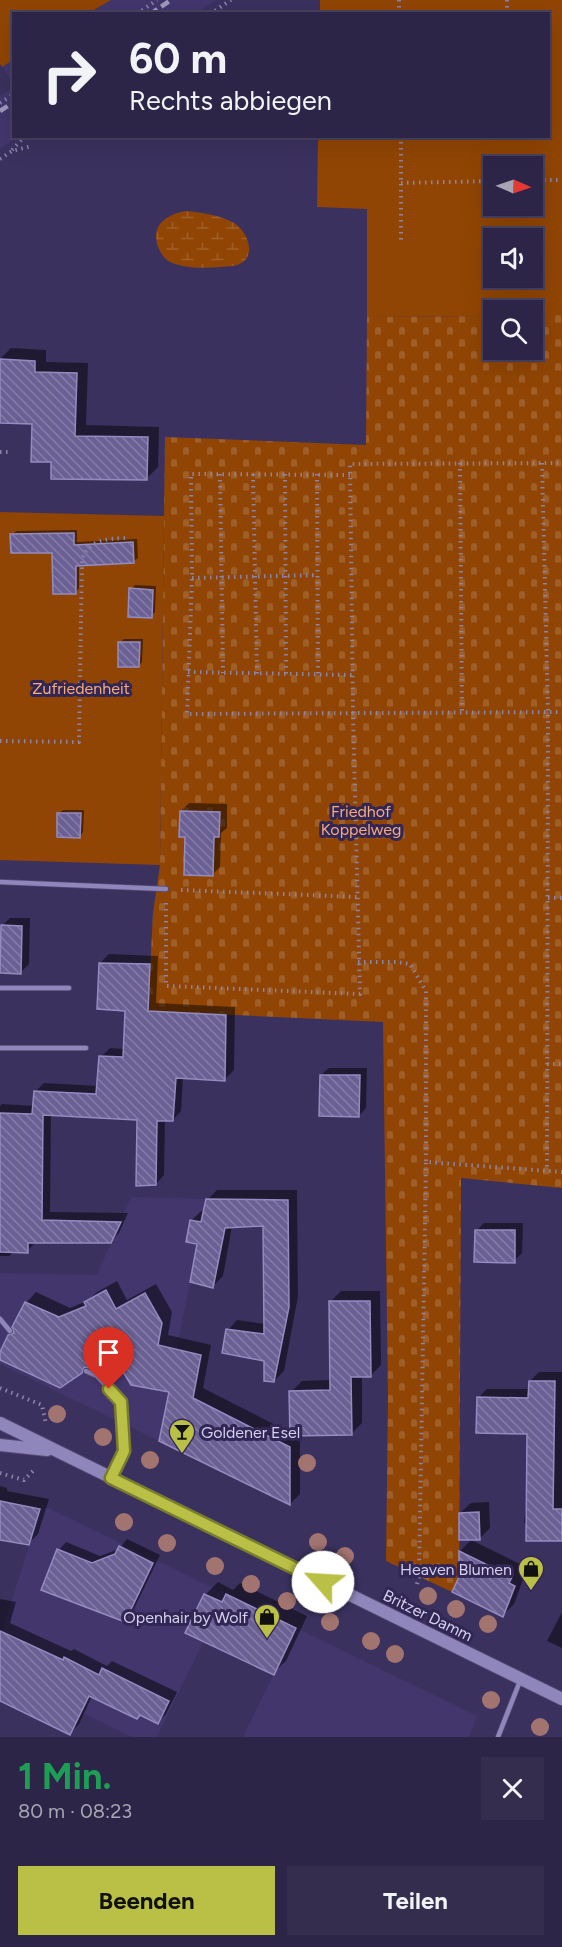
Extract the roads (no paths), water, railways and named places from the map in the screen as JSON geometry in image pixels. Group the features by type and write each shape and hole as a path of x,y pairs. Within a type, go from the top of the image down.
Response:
{"main road":[{"name":"Britzer Damm","path":"0,1423 562,1699"},
{"name":"Britzer Damm","path":"0,1445 53,1450"}],"lane":[{"path":"0,882 166,889"},
{"path":"0,988 69,988"},
{"path":"0,1048 86,1048"},
{"path":"0,1319 10,1331"},
{"path":"86,1371 97,1376 121,1402 124,1451 111,1478"},
{"path":"498,1737 521,1678"}],"railway":[{"path":"153,12 171,0"},
{"path":"0,111 12,103"}],"place":[{"name":"Goldener Esel","path":"182,1455"},
{"name":"Heaven Blumen","path":"531,1592"},
{"name":"Openhair by Wolf","path":"267,1640"}],"park label":[{"name":"Zufriedenheit","path":"81,688"},
{"name":"Friedhof Koppelweg","path":"361,820"}]}
